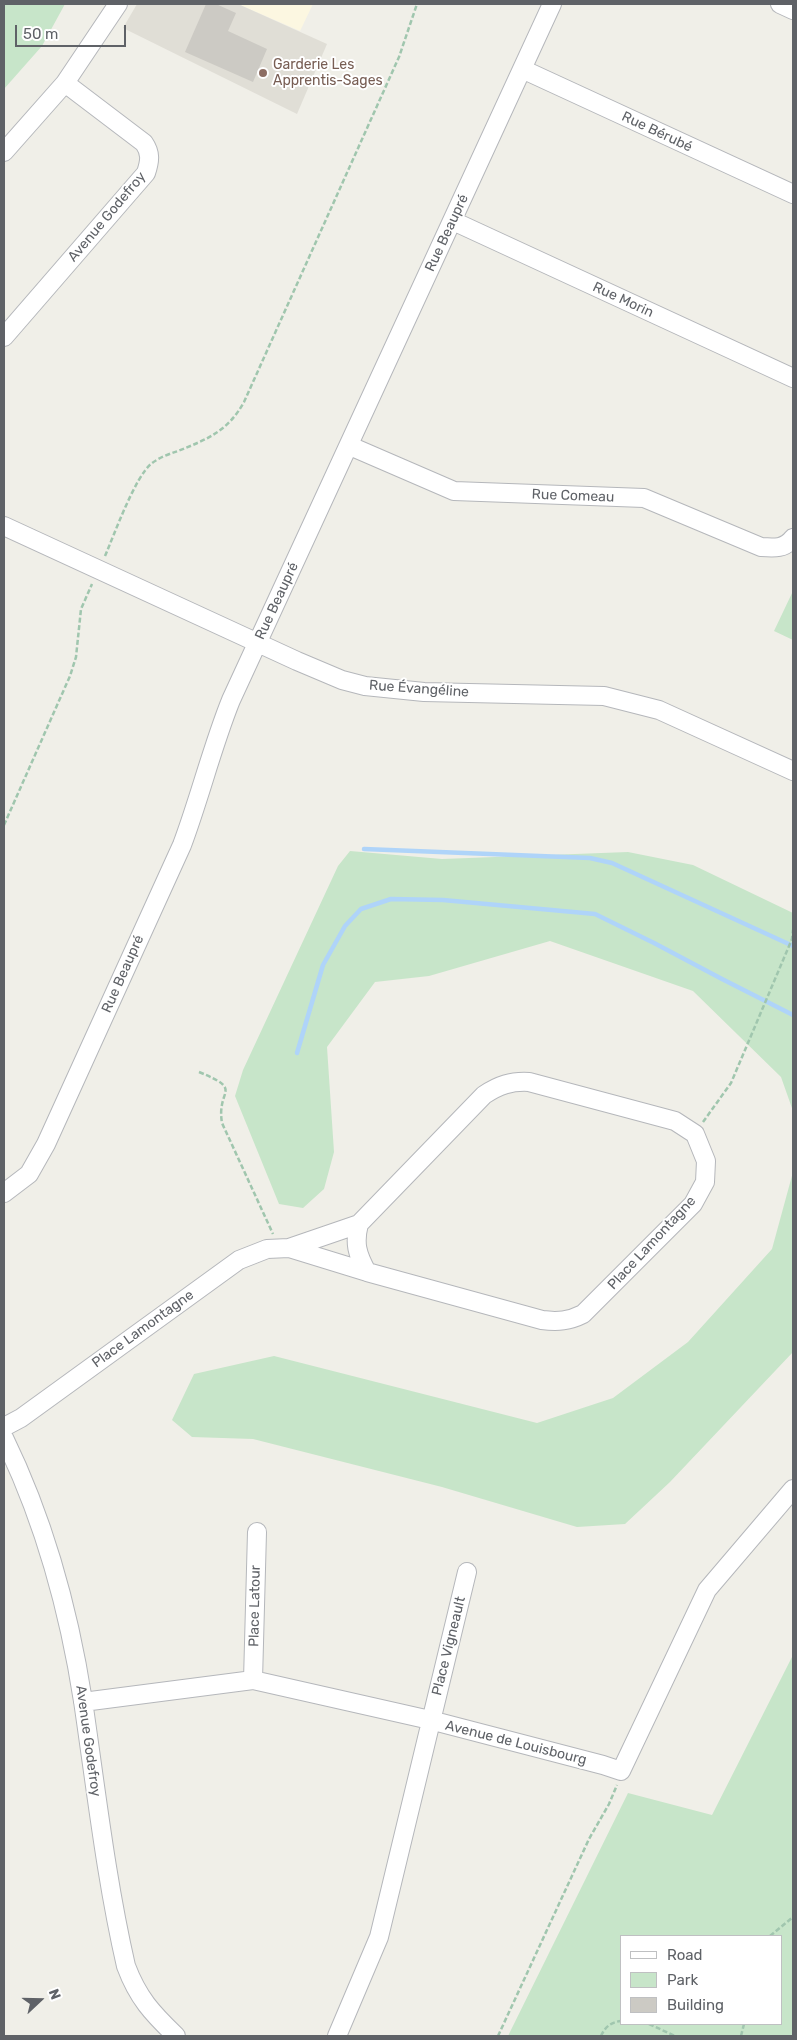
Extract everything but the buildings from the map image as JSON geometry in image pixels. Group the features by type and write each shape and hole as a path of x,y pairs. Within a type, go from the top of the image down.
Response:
{"street":[{"path":"4,152 65,84 118,4"},
{"name":"Rue Beaupré","path":"4,1193 29,1174 48,1139 182,845 196,808 220,728 258,642 350,446 552,4"},
{"path":"780,4 793,10"},
{"name":"Rue Bérubé","path":"522,70 793,194"},
{"name":"Avenue Godefroy","path":"4,337 146,174 150,162 149,150 144,143 65,84"},
{"name":"Rue Morin","path":"453,221 793,378"},
{"name":"Rue Comeau","path":"350,446 454,491 644,498 761,547 778,548 789,543 793,538"},
{"name":"Rue Évangéline","path":"4,526 342,680 365,686 424,692 604,696 659,710 793,771"},
{"name":"Place Lamontagne","path":"4,1427 21,1418 239,1260 267,1249 289,1248 359,1224 484,1095 498,1086 513,1081 529,1082 675,1122 695,1134 706,1161 705,1182 693,1204 584,1314 570,1320 556,1322 542,1320 367,1272 289,1248"},
{"path":"359,1224 355,1239 358,1252 367,1272"},
{"name":"Avenue Godefroy","path":"4,1438 25,1487 50,1556 68,1626 83,1702 119,1937 126,1966 134,1987 144,2002 176,2036"},
{"name":"Avenue de Louisbourg","path":"83,1702 253,1680 430,1720 604,1765 621,1772 707,1590 793,1489"},
{"name":"Place Latour","path":"253,1680 257,1532"},
{"name":"Place Vigneault","path":"430,1720 467,1572"},
{"path":"337,2036 380,1937 430,1720"}],"path":[{"path":"106,554 135,488 147,468 158,459 198,443 222,429 238,413 399,57 417,4"},
{"path":"4,825 70,676 76,657 81,609 92,585"},
{"path":"695,1134 730,1082 792,939 793,930"},
{"path":"199,1072 220,1081 226,1087 221,1111 222,1124 272,1231"},
{"path":"498,2036 589,1838 613,1795"},
{"path":"771,1935 793,1917"},
{"path":"601,2036 604,2029 614,2022 620,2021"},
{"path":"651,2025 675,2036"}],"shaded area":[{"name":"Garderie Les Apprentis-Sages","path":"137,4 238,4 327,44 297,114 123,28"},
{"path":"238,4 313,4 300,31"}],"green space":[{"path":"4,4 65,4 42,46 4,89"},
{"path":"793,591 793,640 774,631"},
{"path":"350,851 442,859 628,852 693,865 793,913 793,1111 781,1077 693,991 550,941 429,976 375,982 327,1047 334,1152 324,1189 303,1208 279,1204 235,1096 243,1070 338,866"},
{"path":"793,1172 793,1352 670,1482 625,1524 577,1527 442,1487 253,1439 192,1437 172,1420 194,1374 274,1356 537,1423 613,1398 688,1342 772,1249"},
{"path":"793,1655 793,2036 508,2036 628,1793 712,1815"}],"waterway":[{"path":"364,849 590,858 612,863 793,946"},
{"path":"297,1053 323,965 345,926 361,909 391,899 443,900 595,914 793,1015"}],"place":[{"name":"Garderie Les Apprentis-Sages","path":"263,73"}]}
